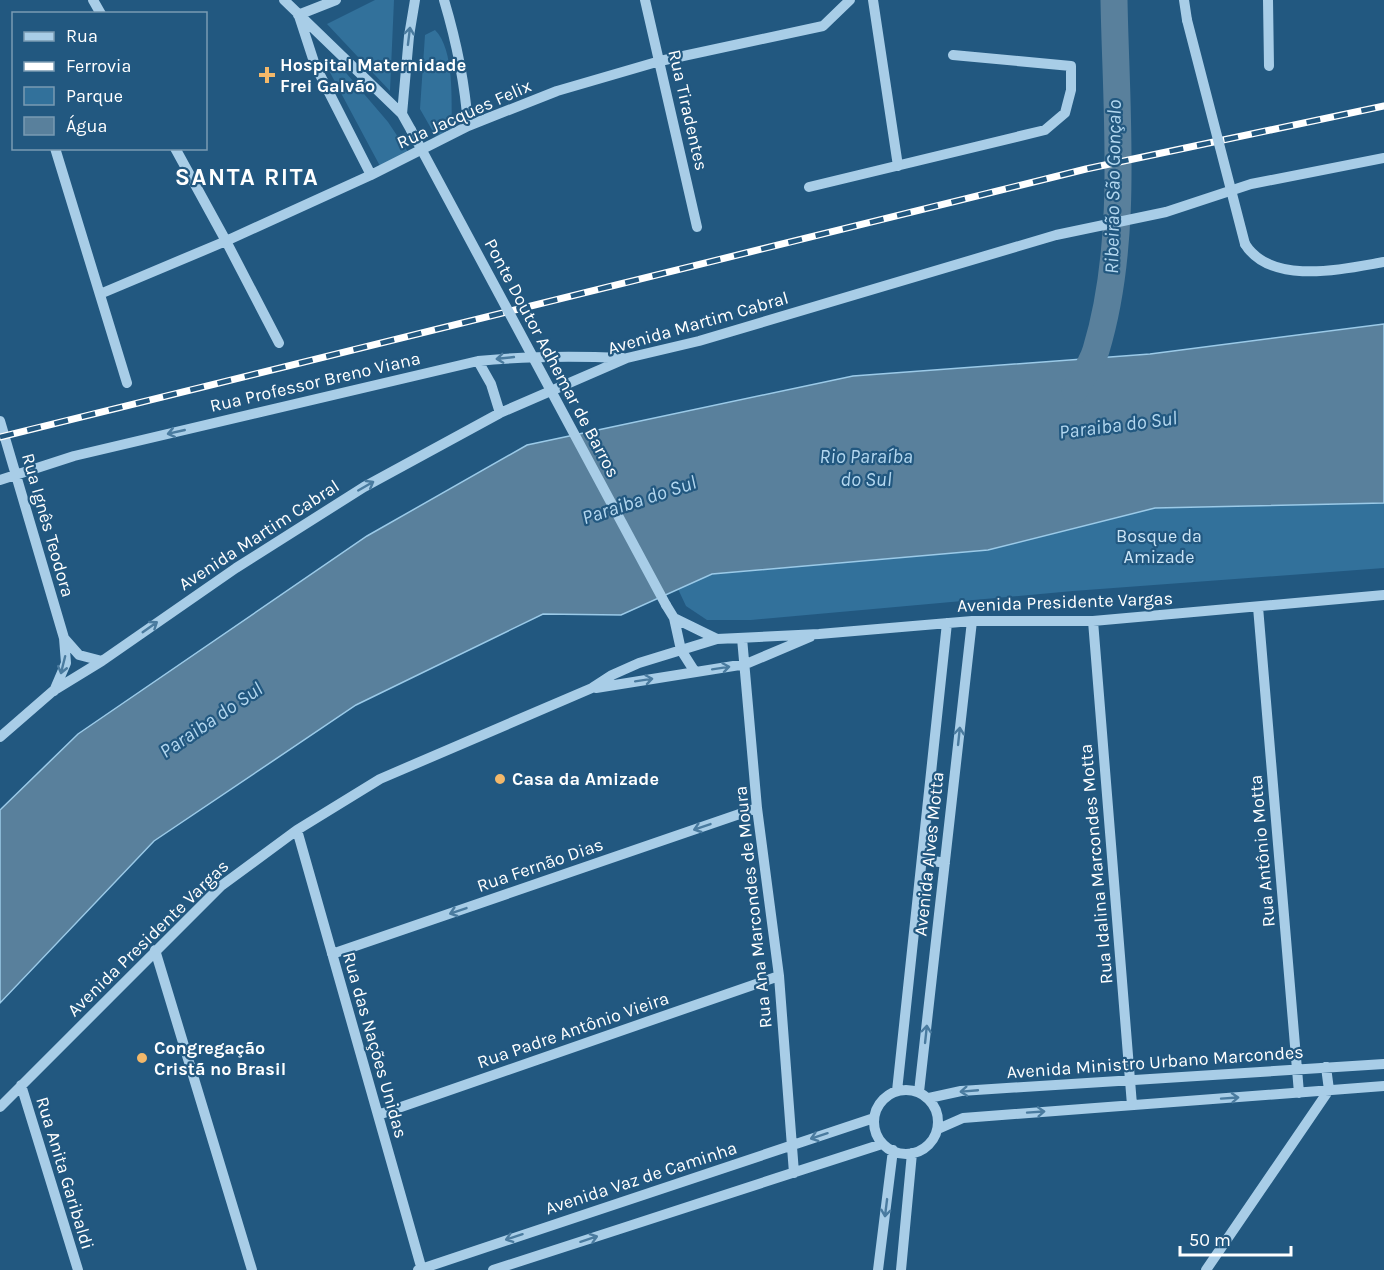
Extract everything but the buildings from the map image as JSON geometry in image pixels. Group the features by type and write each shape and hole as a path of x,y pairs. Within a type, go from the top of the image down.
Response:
{"street":[{"name":"Ponte Doutor Adhemar de Barros","path":"284,0 402,114 674,618"},
{"path":"336,0 298,15 315,65 371,175"},
{"path":"402,114 409,36 415,0"},
{"path":"444,0 451,22 468,126"},
{"name":"Rua Tiradentes","path":"645,0 697,227"},
{"name":"Rua Jacques Felix","path":"100,294 226,241 371,175 468,126 557,91 660,61 823,26 850,0"},
{"path":"873,0 898,166"},
{"path":"1184,0 1187,20 1245,244 1251,254 1262,262 1291,270 1336,270 1384,262"},
{"path":"1268,0 1269,66"},
{"path":"809,187 1045,130 1065,113 1071,90 1071,66 953,55"},
{"path":"56,150 127,383"},
{"path":"176,150 279,343"},
{"name":"Avenida Martim Cabral","path":"0,737 53,691 102,661 236,568 364,487 500,413 627,358 699,340 1056,235 1166,212 1251,184 1384,158"},
{"name":"Rua Professor Breno Viana","path":"0,480 74,456 478,361 560,356 627,358"},
{"path":"478,361 491,384 500,413"},
{"name":"Rua Ignês Teodora","path":"0,421 64,638 66,663 53,691"},
{"name":"Avenida Presidente Vargas","path":"0,1107 221,886 297,830 380,779 592,688 612,675 639,663 717,639 819,634 972,621 1093,621 1384,595"},
{"name":"Rua Antônio Motta","path":"1257,607 1299,1093"},
{"path":"674,618 717,639"},
{"path":"674,618 681,650 695,672"},
{"name":"Avenida Alves Motta","path":"924,1095 945,863 972,621"},
{"name":"Rua Idalina Marcondes Motta","path":"1093,621 1132,1105"},
{"name":"Avenida Alves Motta","path":"897,1091 946,623"},
{"name":"Avenida Presidente Vargas","path":"592,688 746,664 819,634"},
{"path":"64,638 79,655 102,661"},
{"name":"Rua Ana Marcondes de Moura","path":"742,638 758,808 779,976 794,1173"},
{"name":"Rua Fernão Dias","path":"332,954 758,808"},
{"name":"Rua das Nações Unidas","path":"297,830 420,1269"},
{"path":"922,859 945,863"},
{"path":"155,950 252,1270"},
{"name":"Rua Padre Antônio Vieira","path":"378,1115 779,976"},
{"name":"Avenida Ministro Urbano Marcondes","path":"924,1095 1384,1064"},
{"path":"1206,1270 1329,1090 1326,1067"},
{"name":"Rua Anita Garibaldi","path":"21,1085 78,1270"},
{"path":"938,1129 963,1118 1384,1086"},
{"path":"907,1089 924,1095 938,1112 938,1129 933,1140 922,1149 912,1153 893,1150 882,1144 877,1134 874,1118 878,1107 887,1096 907,1089"},
{"name":"Avenida Vaz de Caminha","path":"420,1269 874,1118"},
{"path":"494,1270 882,1144"},
{"path":"878,1270 893,1150"},
{"path":"901,1270 912,1153"}],"green space":[{"path":"375,0 394,0 390,91 327,24"},
{"path":"435,30 446,50 449,63 452,128 436,137 420,109 425,35"},
{"path":"335,60 388,122 408,152 380,166 326,65"},
{"name":"Bosque da Amizade","path":"1384,503 1384,568 1073,591 751,620 707,620 686,606 678,589 712,574 988,550 1155,508"}],"water":[{"name":"Rio Paraíba do Sul","path":"1384,324 1384,503 1155,508 988,550 712,574 621,615 543,614 356,705 154,841 0,1003 0,810 78,734 367,536 527,445 853,376 1150,354"}],"waterway":[{"name":"Ribeirão São Gonçalo","path":"1075,390 1096,350 1113,265 1118,176 1114,0"}],"railway":[{"path":"0,437 1086,169 1384,106"}],"place":[{"name":"Hospital Maternidade Frei Galvão","path":"267,75"},
{"name":"Casa da Amizade","path":"500,779"},
{"name":"Congregação Cristã no Brasil","path":"142,1058"}],"district":[{"name":"SANTA RITA","path":"247,177"}],"water label":[{"name":"Paraiba do Sul","path":"1118,425"},
{"name":"Paraiba do Sul","path":"639,500"},
{"name":"Paraiba do Sul","path":"211,720"}]}
